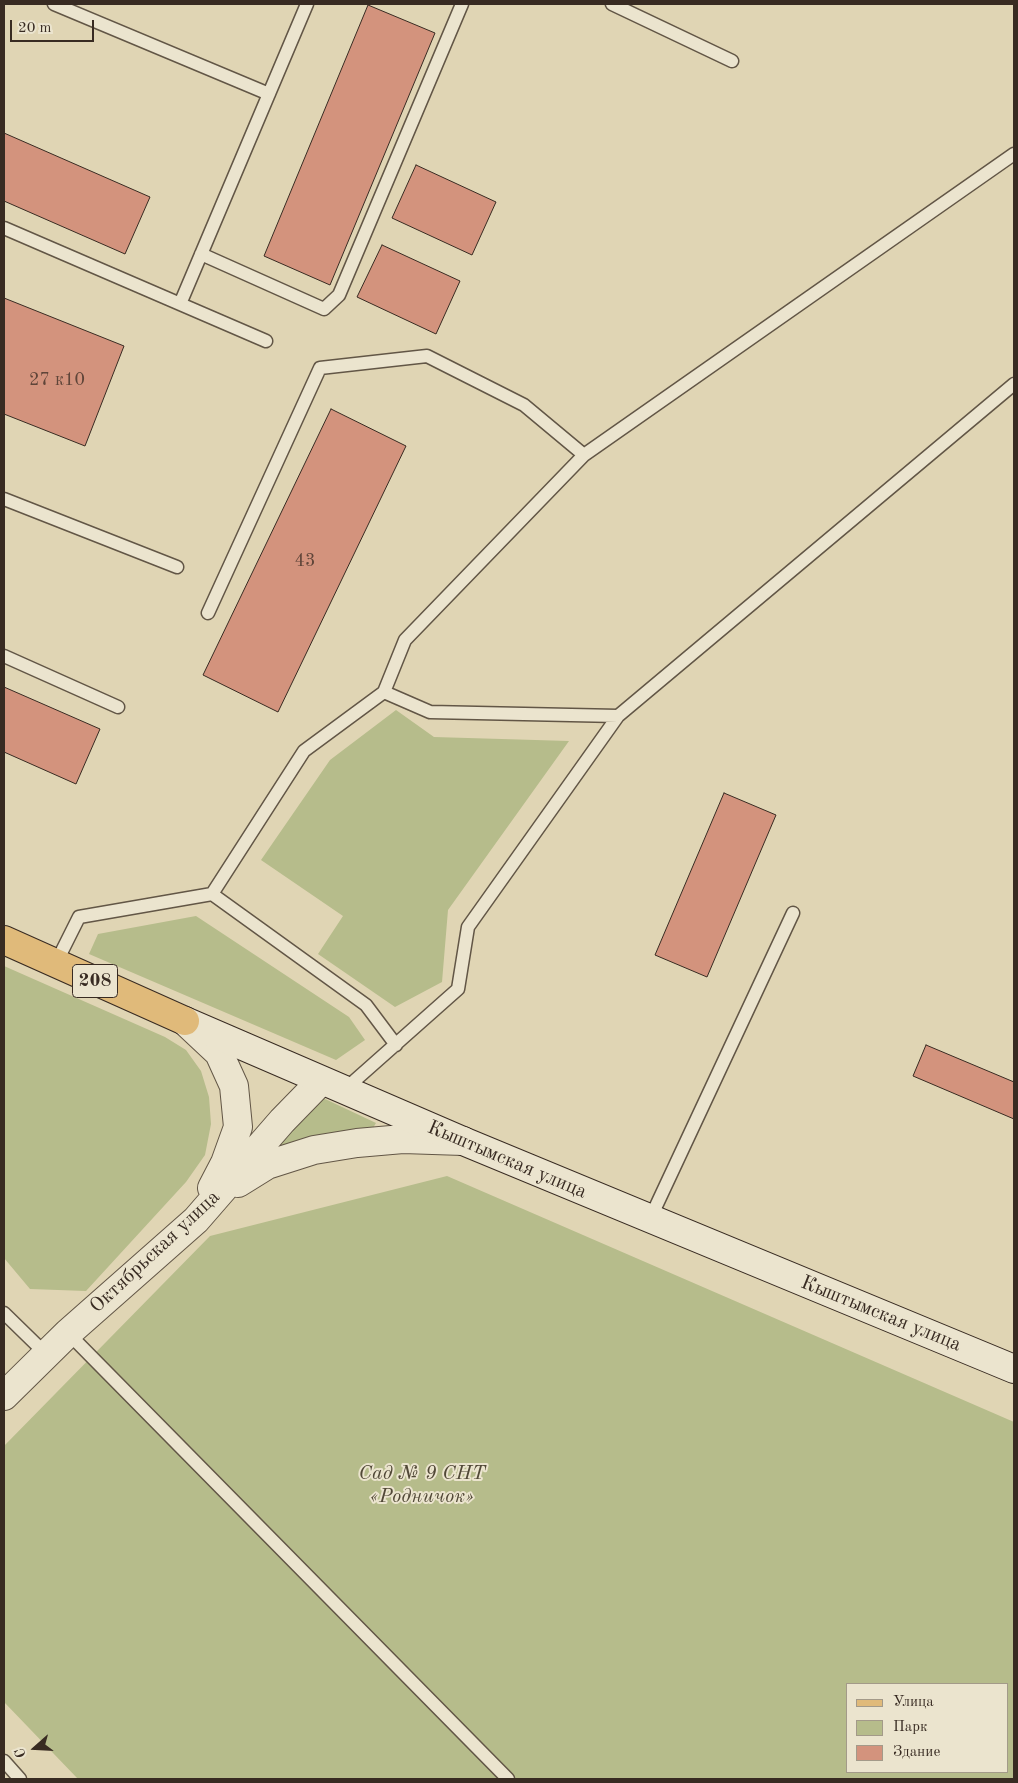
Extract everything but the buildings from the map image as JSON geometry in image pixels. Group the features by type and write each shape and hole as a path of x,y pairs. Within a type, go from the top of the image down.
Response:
{"main road":[{"name":"Кыштымская улица","path":"4,940 186,1021"}],"street":[{"name":"Кыштымская улица","path":"186,1021 463,1142 1014,1369"},
{"path":"186,1021 219,1053 234,1086 238,1127 225,1163 196,1220"},
{"name":"Октябрьская улица","path":"4,1396 46,1354 196,1220 282,1122 332,1086"},
{"path":"196,1220 228,1190 267,1166 314,1150 357,1143 403,1139 463,1142"}],"lane":[{"path":"54,4 269,94"},
{"path":"180,304 308,4"},
{"path":"201,254 324,309 339,294 462,4"},
{"path":"612,4 732,61"},
{"path":"212,894 304,751 384,692 405,640 584,455 1014,154"},
{"path":"4,228 266,341"},
{"path":"208,613 320,368 427,356 524,406 584,455"},
{"path":"332,1086 396,1045 458,989 468,927 618,716 1014,384"},
{"path":"4,499 177,567"},
{"path":"4,656 118,707"},
{"path":"384,692 430,712 618,716"},
{"path":"56,963 79,917 212,894 366,1005 396,1045"},
{"path":"650,1219 792,913"},
{"path":"4,1313 46,1354"},
{"path":"68,1334 508,1779"},
{"path":"4,1761 20,1779"}],"green space":[{"path":"396,710 434,737 569,741 448,910 442,982 395,1007 318,954 343,916 261,860 330,760"},
{"path":"196,916 349,1017 365,1040 336,1060 89,954 98,934"},
{"path":"4,966 165,1037 186,1050 201,1071 209,1097 211,1124 205,1155 186,1182 86,1291 30,1289 4,1258"},
{"path":"323,1098 376,1123 373,1128 280,1151 275,1147"},
{"name":"Сад № 9 СНТ «Родничок»","path":"447,1176 1014,1422 1014,1779 78,1779 4,1702 4,1446 210,1236"}]}
